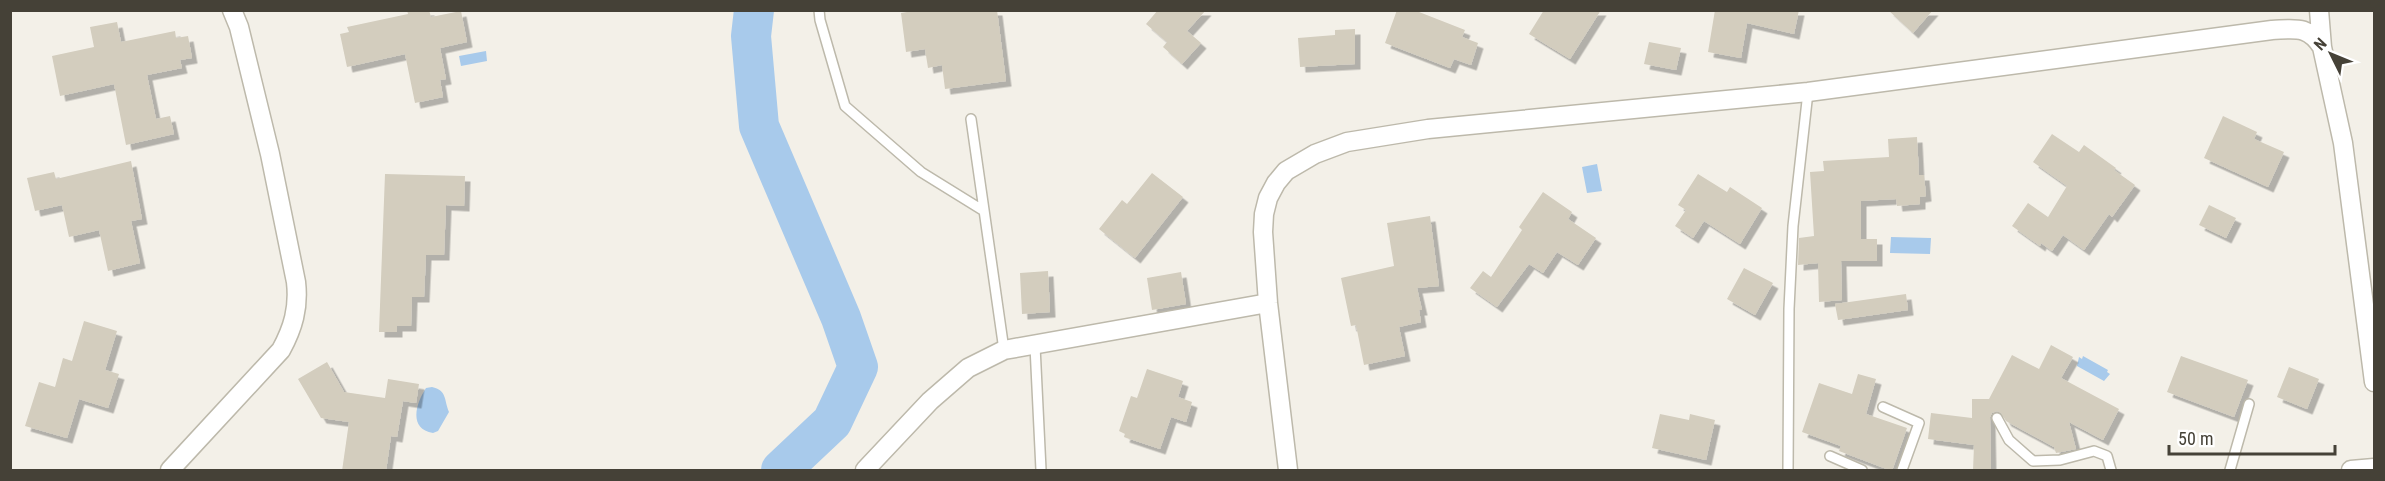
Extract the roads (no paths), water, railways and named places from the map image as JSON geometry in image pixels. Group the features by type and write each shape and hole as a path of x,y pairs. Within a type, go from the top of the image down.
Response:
{"street":[{"path":"170,471 281,350 291,332 296,315 298,297 296,282 270,154 239,27 232,10"},
{"path":"2319,10 2322,46 2343,143 2374,382"},
{"path":"1288,471 1268,303 1263,232 1268,198 1276,183 1286,171 1315,154 1347,142 1428,129 1808,92 2272,30 2305,31 2314,35 2322,46"},
{"path":"865,471 930,401 968,368 1004,350 1268,303"},
{"path":"2351,471 2374,468"}],"lane":[{"path":"819,10 845,106 921,172 984,211"},
{"path":"1788,471 1789,309 1793,226 1808,92"},
{"path":"971,119 1004,350"},
{"path":"1035,346 1041,471"},
{"path":"2230,471 2249,404"},
{"path":"1883,408 1919,423 1902,471"},
{"path":"1997,418 2009,441 2033,461 2060,460 2094,451 2108,456 2112,471"},
{"path":"1830,456 1862,471"}],"water":[{"path":"486,51 487,61 461,66 459,56"},
{"path":"1597,164 1602,191 1587,193 1582,167"},
{"path":"1891,237 1931,238 1930,254 1890,253"},
{"path":"2083,356 2108,370 2110,374 2104,381 2077,366 2079,357 2082,359"},
{"path":"432,387 443,393 449,412 438,431 433,433 425,431 420,426 416,415 422,394 426,388"}],"waterway":[{"path":"754,10 751,36 759,126 841,318 858,367 832,422 781,470"}]}
